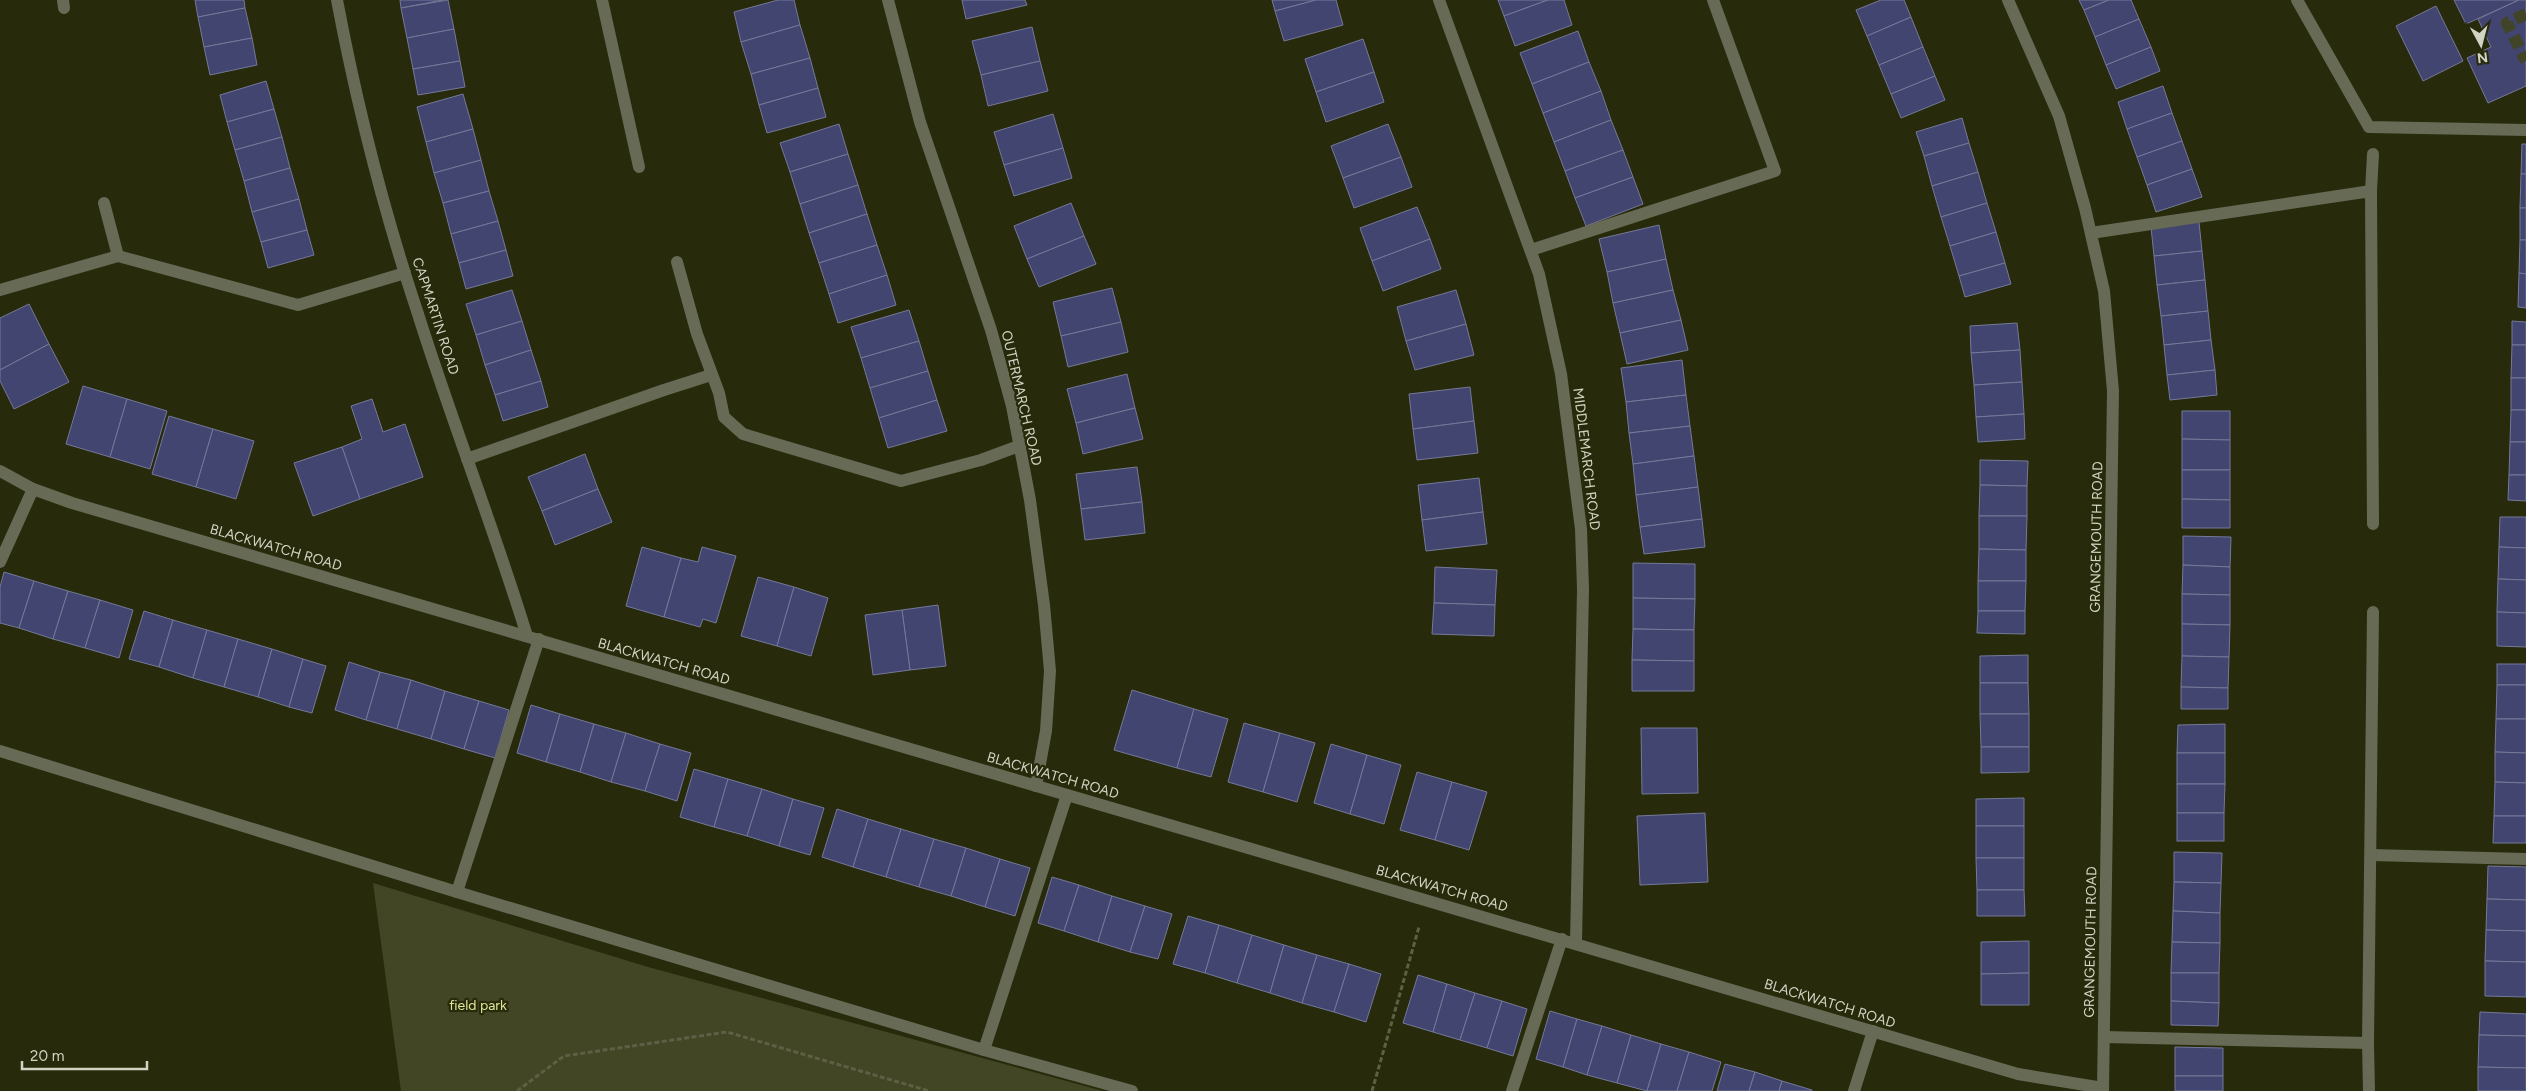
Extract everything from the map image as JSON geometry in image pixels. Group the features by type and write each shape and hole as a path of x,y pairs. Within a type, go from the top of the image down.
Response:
{"street":[{"name":"CAPMARTIN ROAD","path":"337,0 354,89 406,273 467,459 533,638"},
{"path":"602,0 639,167"},
{"name":"OUTERMARCH ROAD","path":"888,0 920,122 991,330 1012,406 1030,500 1050,671 1046,731 1036,786"},
{"name":"MIDDLEMARCH ROAD","path":"1439,0 1540,274 1561,374 1581,529 1583,588 1576,943"},
{"path":"1531,250 1775,171 1713,0"},
{"name":"GRANGEMOUTH ROAD","path":"2008,0 2059,116 2091,233 2104,292 2113,391 2103,1089"},
{"path":"2297,0 2369,127 2526,130"},
{"path":"2373,524 2371,191 2374,154"},
{"path":"2091,233 2371,191"},
{"path":"104,203 118,256"},
{"path":"0,290 118,256 298,305 406,273"},
{"path":"677,262 724,417 743,434 901,481 981,460 1019,446"},
{"path":"467,459 664,390 711,376"},
{"name":"BLACKWATCH ROAD","path":"0,471 33,490 72,503 2018,1074 2103,1089"},
{"path":"0,562 33,490"},
{"path":"2369,1091 2373,612"},
{"path":"457,892 533,638"},
{"path":"0,751 457,892 984,1050 1132,1091"},
{"path":"984,1050 1066,795"},
{"path":"2371,855 2526,858"},
{"path":"1512,1091 1562,939"},
{"path":"1854,1091 1873,1031"},
{"path":"2104,1037 2368,1043"}],"path":[{"path":"1372,1091 1415,936 1429,900"},
{"path":"517,1091 564,1056 727,1032 929,1091"}],"green space":[{"name":"field park","path":"373,883 648,967 1103,1091 401,1091"}],"building":[{"path":"195,0 244,0 245,8 198,17"},
{"path":"400,0 443,0 401,8"},
{"path":"448,0 454,29 407,38 401,8"},
{"path":"778,0 794,0 800,25 741,42 734,12"},
{"path":"962,0 1025,0 1027,5 966,19"},
{"path":"1272,0 1316,0 1275,11"},
{"path":"1316,0 1336,0 1343,25 1284,41 1275,11"},
{"path":"1498,0 1548,0 1504,16"},
{"path":"1548,0 1564,0 1572,25 1515,46 1504,16"},
{"path":"1881,0 1904,0 1911,17 1867,36 1856,10"},
{"path":"2079,0 2109,0 2084,10"},
{"path":"2109,0 2131,0 2139,19 2095,37 2084,10"},
{"path":"2454,0 2519,0 2466,24"},
{"path":"2519,0 2526,0 2526,86 2488,103 2467,58 2491,47 2478,19"},
{"path":"2436,6 2463,61 2423,81 2396,26"},
{"path":"245,8 252,38 204,47 198,17"},
{"path":"1911,17 1923,47 1879,65 1867,36"},
{"path":"2139,19 2151,47 2106,65 2095,37"},
{"path":"800,25 810,58 751,74 741,42"},
{"path":"1032,27 1040,61 981,75 972,41"},
{"path":"454,29 460,61 413,69 407,38"},
{"path":"1578,31 1589,62 1532,84 1520,53"},
{"path":"252,38 257,65 210,75 204,47"},
{"path":"1363,39 1374,72 1316,92 1305,59"},
{"path":"1923,47 1935,76 1891,94 1879,65"},
{"path":"2151,47 2160,71 2116,89 2106,65"},
{"path":"810,58 818,88 759,105 751,74"},
{"path":"460,61 465,87 418,95 413,69"},
{"path":"1040,61 1048,91 988,106 981,75"},
{"path":"1589,62 1601,91 1543,113 1532,84"},
{"path":"1374,72 1384,102 1326,122 1316,92"},
{"path":"1935,76 1945,100 1901,118 1891,94"},
{"path":"266,81 274,109 227,122 220,95"},
{"path":"2163,86 2172,113 2127,129 2118,102"},
{"path":"818,88 826,117 767,133 759,105"},
{"path":"1601,91 1611,120 1554,142 1543,113"},
{"path":"463,94 473,129 426,142 417,107"},
{"path":"274,109 282,137 235,150 227,122"},
{"path":"2172,113 2182,141 2137,157 2127,129"},
{"path":"1053,114 1063,148 1004,165 994,132"},
{"path":"1962,118 1969,143 1924,156 1916,132"},
{"path":"1611,120 1623,150 1565,171 1554,142"},
{"path":"839,124 848,154 790,172 780,143"},
{"path":"1388,124 1401,157 1343,178 1331,146"},
{"path":"473,129 481,160 434,173 426,142"},
{"path":"282,137 290,168 244,181 235,150"},
{"path":"2182,141 2192,169 2147,185 2137,157"},
{"path":"1969,143 1978,172 1932,186 1924,156"},
{"path":"2522,144 2526,144 2526,174 2521,174"},
{"path":"1063,148 1072,178 1014,196 1004,165"},
{"path":"1623,150 1633,177 1575,198 1565,171"},
{"path":"848,154 858,185 800,204 790,172"},
{"path":"1401,157 1412,187 1354,208 1343,178"},
{"path":"481,160 489,191 443,203 434,173"},
{"path":"290,168 299,199 252,212 244,181"},
{"path":"2192,169 2202,197 2156,212 2147,185"},
{"path":"1978,172 1987,203 1941,217 1932,186"},
{"path":"2521,174 2526,174 2526,208 2520,208"},
{"path":"1633,177 1643,204 1586,226 1575,198"},
{"path":"858,185 867,214 809,233 800,204"},
{"path":"489,191 498,221 451,234 443,203"},
{"path":"299,199 307,230 261,242 252,212"},
{"path":"1071,203 1084,236 1027,259 1014,226"},
{"path":"1987,203 1996,232 1950,246 1941,217"},
{"path":"1417,207 1430,239 1372,261 1360,228"},
{"path":"2520,208 2526,208 2526,240 2520,240"},
{"path":"867,214 877,245 819,263 809,233"},
{"path":"498,221 506,250 459,263 451,234"},
{"path":"2199,222 2202,251 2154,256 2151,227"},
{"path":"1659,225 1666,259 1607,272 1599,239"},
{"path":"307,230 314,255 268,268 261,242"},
{"path":"1996,232 2005,263 1959,276 1950,246"},
{"path":"1084,236 1096,264 1039,287 1027,259"},
{"path":"1430,239 1441,269 1383,291 1372,261"},
{"path":"2520,240 2526,240 2526,274 2519,273"},
{"path":"877,245 887,275 829,294 819,263"},
{"path":"506,250 513,276 466,289 459,263"},
{"path":"2202,251 2205,280 2157,285 2154,256"},
{"path":"1666,259 1673,290 1613,303 1607,272"},
{"path":"2005,263 2011,284 1965,297 1959,276"},
{"path":"2519,273 2526,274 2526,308 2518,307"},
{"path":"887,275 896,305 838,323 829,294"},
{"path":"2205,280 2208,311 2161,316 2157,285"},
{"path":"1112,288 1121,322 1061,336 1053,302"},
{"path":"512,290 522,321 476,335 466,304"},
{"path":"1456,290 1466,324 1406,341 1397,307"},
{"path":"1673,290 1681,320 1620,333 1613,303"},
{"path":"29,304 49,344 0,370 0,318"},
{"path":"909,310 919,341 861,358 851,327"},
{"path":"2208,311 2211,340 2164,345 2161,316"},
{"path":"1681,320 1688,350 1627,364 1620,333"},
{"path":"522,321 531,350 485,365 476,335"},
{"path":"2512,321 2526,322 2526,345 2512,345"},
{"path":"1121,322 1128,352 1068,367 1061,336"},
{"path":"2017,323 2020,350 1971,353 1970,326"},
{"path":"1466,324 1474,355 1415,370 1406,341"},
{"path":"2211,340 2215,370 2167,375 2164,345"},
{"path":"919,341 928,371 870,388 861,358"},
{"path":"49,344 69,382 14,409 0,381 0,370"},
{"path":"2512,345 2526,345 2526,378 2511,378"},
{"path":"531,350 541,381 495,395 485,365"},
{"path":"2020,350 2022,382 1974,385 1971,353"},
{"path":"1682,360 1686,395 1626,402 1621,368"},
{"path":"2215,370 2217,395 2170,400 2167,375"},
{"path":"928,371 937,400 879,418 870,388"},
{"path":"1127,374 1135,408 1076,423 1067,389"},
{"path":"2511,378 2526,378 2526,410 2511,410"},
{"path":"541,381 548,407 503,421 495,395"},
{"path":"2022,382 2024,414 1976,417 1974,385"},
{"path":"83,386 127,399 110,457 66,444"},
{"path":"1470,387 1474,421 1413,429 1409,394"},
{"path":"1686,395 1690,426 1629,433 1626,402"},
{"path":"127,399 167,411 150,469 110,457"},
{"path":"372,399 383,432 405,424 423,477 360,499 342,447 362,439 351,406"},
{"path":"937,400 947,431 888,448 879,418"},
{"path":"1135,408 1143,439 1083,454 1076,423"},
{"path":"2511,410 2526,410 2526,442 2510,442"},
{"path":"2182,411 2230,411 2230,440 2182,439"},
{"path":"2024,414 2025,439 1978,442 1976,417"},
{"path":"169,416 213,429 196,487 152,474"},
{"path":"1474,421 1478,453 1417,460 1413,429"},
{"path":"1690,426 1694,456 1633,464 1629,433"},
{"path":"213,429 254,441 236,499 196,487"},
{"path":"2182,439 2230,440 2230,470 2182,470"},
{"path":"2510,442 2526,442 2526,475 2509,475"},
{"path":"342,447 360,499 313,516 294,463"},
{"path":"585,454 598,489 542,511 528,477"},
{"path":"1694,456 1698,487 1636,495 1633,464"},
{"path":"1980,460 2028,461 2027,486 1980,485"},
{"path":"1137,467 1142,502 1081,509 1076,474"},
{"path":"2182,470 2230,470 2230,500 2182,499"},
{"path":"2509,475 2526,475 2526,501 2508,500"},
{"path":"1479,478 1483,512 1422,520 1418,485"},
{"path":"1980,485 2027,486 2027,516 1979,516"},
{"path":"1698,487 1702,519 1640,527 1636,495"},
{"path":"598,489 612,522 555,545 542,511"},
{"path":"2182,499 2230,500 2230,528 2182,528"},
{"path":"1142,502 1145,533 1085,540 1081,509"},
{"path":"1483,512 1487,544 1426,551 1422,520"},
{"path":"1979,516 2027,516 2026,550 1979,549"},
{"path":"2500,517 2526,517 2526,548 2499,547"},
{"path":"1702,519 1705,547 1644,554 1640,527"},
{"path":"2183,536 2231,537 2230,567 2183,565"},
{"path":"642,547 681,558 664,617 626,606"},
{"path":"702,547 736,556 716,623 703,619 700,627 664,617 681,558 698,562"},
{"path":"2499,547 2526,548 2526,580 2498,579"},
{"path":"1979,549 2026,550 2026,581 1978,581"},
{"path":"1633,563 1695,564 1695,599 1633,598"},
{"path":"2183,565 2230,567 2230,595 2182,594"},
{"path":"1435,567 1497,570 1495,605 1434,603"},
{"path":"4,572 34,581 19,628 0,623 0,587"},
{"path":"758,577 794,587 777,646 741,636"},
{"path":"2498,579 2526,580 2526,613 2497,612"},
{"path":"34,581 68,591 53,639 19,628"},
{"path":"1978,581 2026,581 2025,611 1978,611"},
{"path":"794,587 828,598 811,656 777,646"},
{"path":"68,591 100,600 85,648 53,639"},
{"path":"2182,594 2230,595 2230,625 2182,624"},
{"path":"1633,598 1695,599 1694,630 1633,629"},
{"path":"100,600 133,610 119,658 85,648"},
{"path":"1434,603 1495,605 1494,636 1432,634"},
{"path":"938,605 946,666 910,670 902,610"},
{"path":"902,610 910,670 873,675 865,615"},
{"path":"144,611 173,620 159,667 129,659"},
{"path":"1978,611 2025,611 2025,634 1977,633"},
{"path":"2497,612 2526,613 2526,647 2497,646"},
{"path":"173,620 207,630 193,678 159,667"},
{"path":"2182,624 2230,625 2229,657 2182,656"},
{"path":"1633,629 1694,630 1694,661 1632,660"},
{"path":"207,630 238,639 224,687 193,678"},
{"path":"238,639 272,649 258,697 224,687"},
{"path":"272,649 303,659 289,707 258,697"},
{"path":"2028,655 2028,683 1980,683 1980,656"},
{"path":"2182,656 2229,657 2228,688 2181,687"},
{"path":"303,659 326,666 312,713 289,707"},
{"path":"1632,660 1694,661 1694,691 1632,691"},
{"path":"349,662 380,672 366,720 335,710"},
{"path":"2497,664 2526,664 2526,685 2497,685"},
{"path":"380,672 411,680 397,729 366,720"},
{"path":"411,680 445,691 431,739 397,729"},
{"path":"1980,683 2028,683 2029,714 1980,714"},
{"path":"2497,685 2526,685 2526,719 2496,719"},
{"path":"2181,687 2228,688 2228,709 2181,709"},
{"path":"1132,690 1194,709 1177,768 1114,750"},
{"path":"445,691 479,701 464,749 431,739"},
{"path":"479,701 509,710 495,758 464,749"},
{"path":"531,705 560,714 546,762 517,753"},
{"path":"1194,709 1228,719 1211,777 1177,768"},
{"path":"560,714 594,724 580,772 546,762"},
{"path":"1980,714 2029,714 2029,747 1981,747"},
{"path":"2496,719 2526,719 2526,753 2495,752"},
{"path":"1244,723 1280,733 1263,792 1228,782"},
{"path":"594,724 626,733 611,782 580,772"},
{"path":"2225,724 2225,753 2177,753 2178,725"},
{"path":"1641,728 1697,728 1698,793 1642,794"},
{"path":"626,733 660,744 645,791 611,782"},
{"path":"1280,733 1315,743 1297,802 1263,792"},
{"path":"660,744 691,753 677,801 645,791"},
{"path":"1331,744 1367,755 1350,814 1314,803"},
{"path":"1981,747 2029,747 2029,772 1981,773"},
{"path":"2495,752 2526,753 2526,783 2495,782"},
{"path":"2177,753 2225,753 2225,784 2177,784"},
{"path":"1367,755 1401,765 1384,824 1350,814"},
{"path":"694,769 728,779 714,827 680,817"},
{"path":"1417,772 1452,782 1435,840 1400,830"},
{"path":"728,779 762,789 747,836 714,827"},
{"path":"1452,782 1487,792 1469,850 1435,840"},
{"path":"2495,782 2526,783 2526,816 2494,816"},
{"path":"2177,784 2225,784 2224,813 2177,813"},
{"path":"762,789 793,799 779,846 747,836"},
{"path":"2024,798 2024,826 1976,826 1976,799"},
{"path":"793,799 824,808 810,855 779,846"},
{"path":"837,809 868,819 853,867 822,857"},
{"path":"1705,813 1708,882 1640,885 1637,816"},
{"path":"2177,813 2224,813 2224,841 2177,841"},
{"path":"2494,816 2526,816 2526,843 2493,843"},
{"path":"868,819 901,829 886,877 853,867"},
{"path":"1976,826 2024,826 2024,858 1976,858"},
{"path":"901,829 934,839 919,887 886,877"},
{"path":"934,839 966,848 951,896 919,887"},
{"path":"966,848 1000,859 985,907 951,896"},
{"path":"2174,852 2222,853 2221,883 2174,882"},
{"path":"1976,858 2024,858 2024,890 1977,890"},
{"path":"1000,859 1030,868 1015,916 985,907"},
{"path":"2488,866 2526,867 2526,900 2487,899"},
{"path":"1052,877 1079,885 1064,931 1038,923"},
{"path":"2174,882 2221,883 2220,913 2173,911"},
{"path":"1079,885 1112,896 1098,942 1064,931"},
{"path":"1977,890 2024,890 2025,916 1977,916"},
{"path":"1112,896 1145,906 1130,952 1098,942"},
{"path":"2487,899 2526,900 2526,931 2486,930"},
{"path":"1145,906 1172,914 1158,959 1130,952"},
{"path":"2173,911 2220,913 2220,943 2172,942"},
{"path":"1188,916 1219,925 1205,973 1173,964"},
{"path":"1219,925 1252,935 1237,983 1205,973"},
{"path":"2486,930 2526,931 2526,962 2485,961"},
{"path":"1252,935 1284,945 1270,993 1237,983"},
{"path":"2029,941 2029,973 1981,974 1981,942"},
{"path":"2172,942 2220,943 2219,973 2171,973"},
{"path":"1284,945 1317,955 1302,1003 1270,993"},
{"path":"1317,955 1349,964 1334,1012 1302,1003"},
{"path":"2485,961 2526,962 2526,997 2485,996"},
{"path":"1349,964 1381,974 1366,1022 1334,1012"},
{"path":"2029,973 2029,1005 1981,1005 1981,974"},
{"path":"2171,973 2219,973 2219,1003 2171,1001"},
{"path":"1418,975 1447,984 1433,1032 1403,1023"},
{"path":"1447,984 1475,993 1460,1040 1433,1032"},
{"path":"1475,993 1502,1001 1487,1048 1460,1040"},
{"path":"1502,1001 1527,1009 1513,1056 1487,1048"},
{"path":"2171,1001 2219,1003 2218,1026 2171,1025"},
{"path":"1550,1011 1577,1019 1563,1067 1536,1059"},
{"path":"2480,1012 2526,1014 2526,1036 2479,1035"},
{"path":"1577,1019 1602,1026 1587,1075 1563,1067"},
{"path":"1602,1026 1631,1035 1617,1083 1587,1075"},
{"path":"1631,1035 1661,1044 1647,1091 1617,1083"},
{"path":"2479,1035 2526,1036 2526,1068 2478,1067"},
{"path":"1661,1044 1689,1052 1677,1091 1647,1091"},
{"path":"2175,1047 2223,1048 2223,1076 2175,1076"},
{"path":"1689,1052 1721,1062 1712,1091 1677,1091"},
{"path":"1725,1064 1755,1072 1749,1091 1717,1091"},
{"path":"2478,1067 2526,1068 2526,1091 2478,1091"},
{"path":"1755,1072 1782,1081 1779,1091 1749,1091"},
{"path":"2175,1076 2223,1076 2223,1091 2175,1091"},
{"path":"1782,1081 1812,1090 1812,1091 1779,1091"}],"tunnel":[{"path":"2526,14 2507,23 2526,61"}]}
